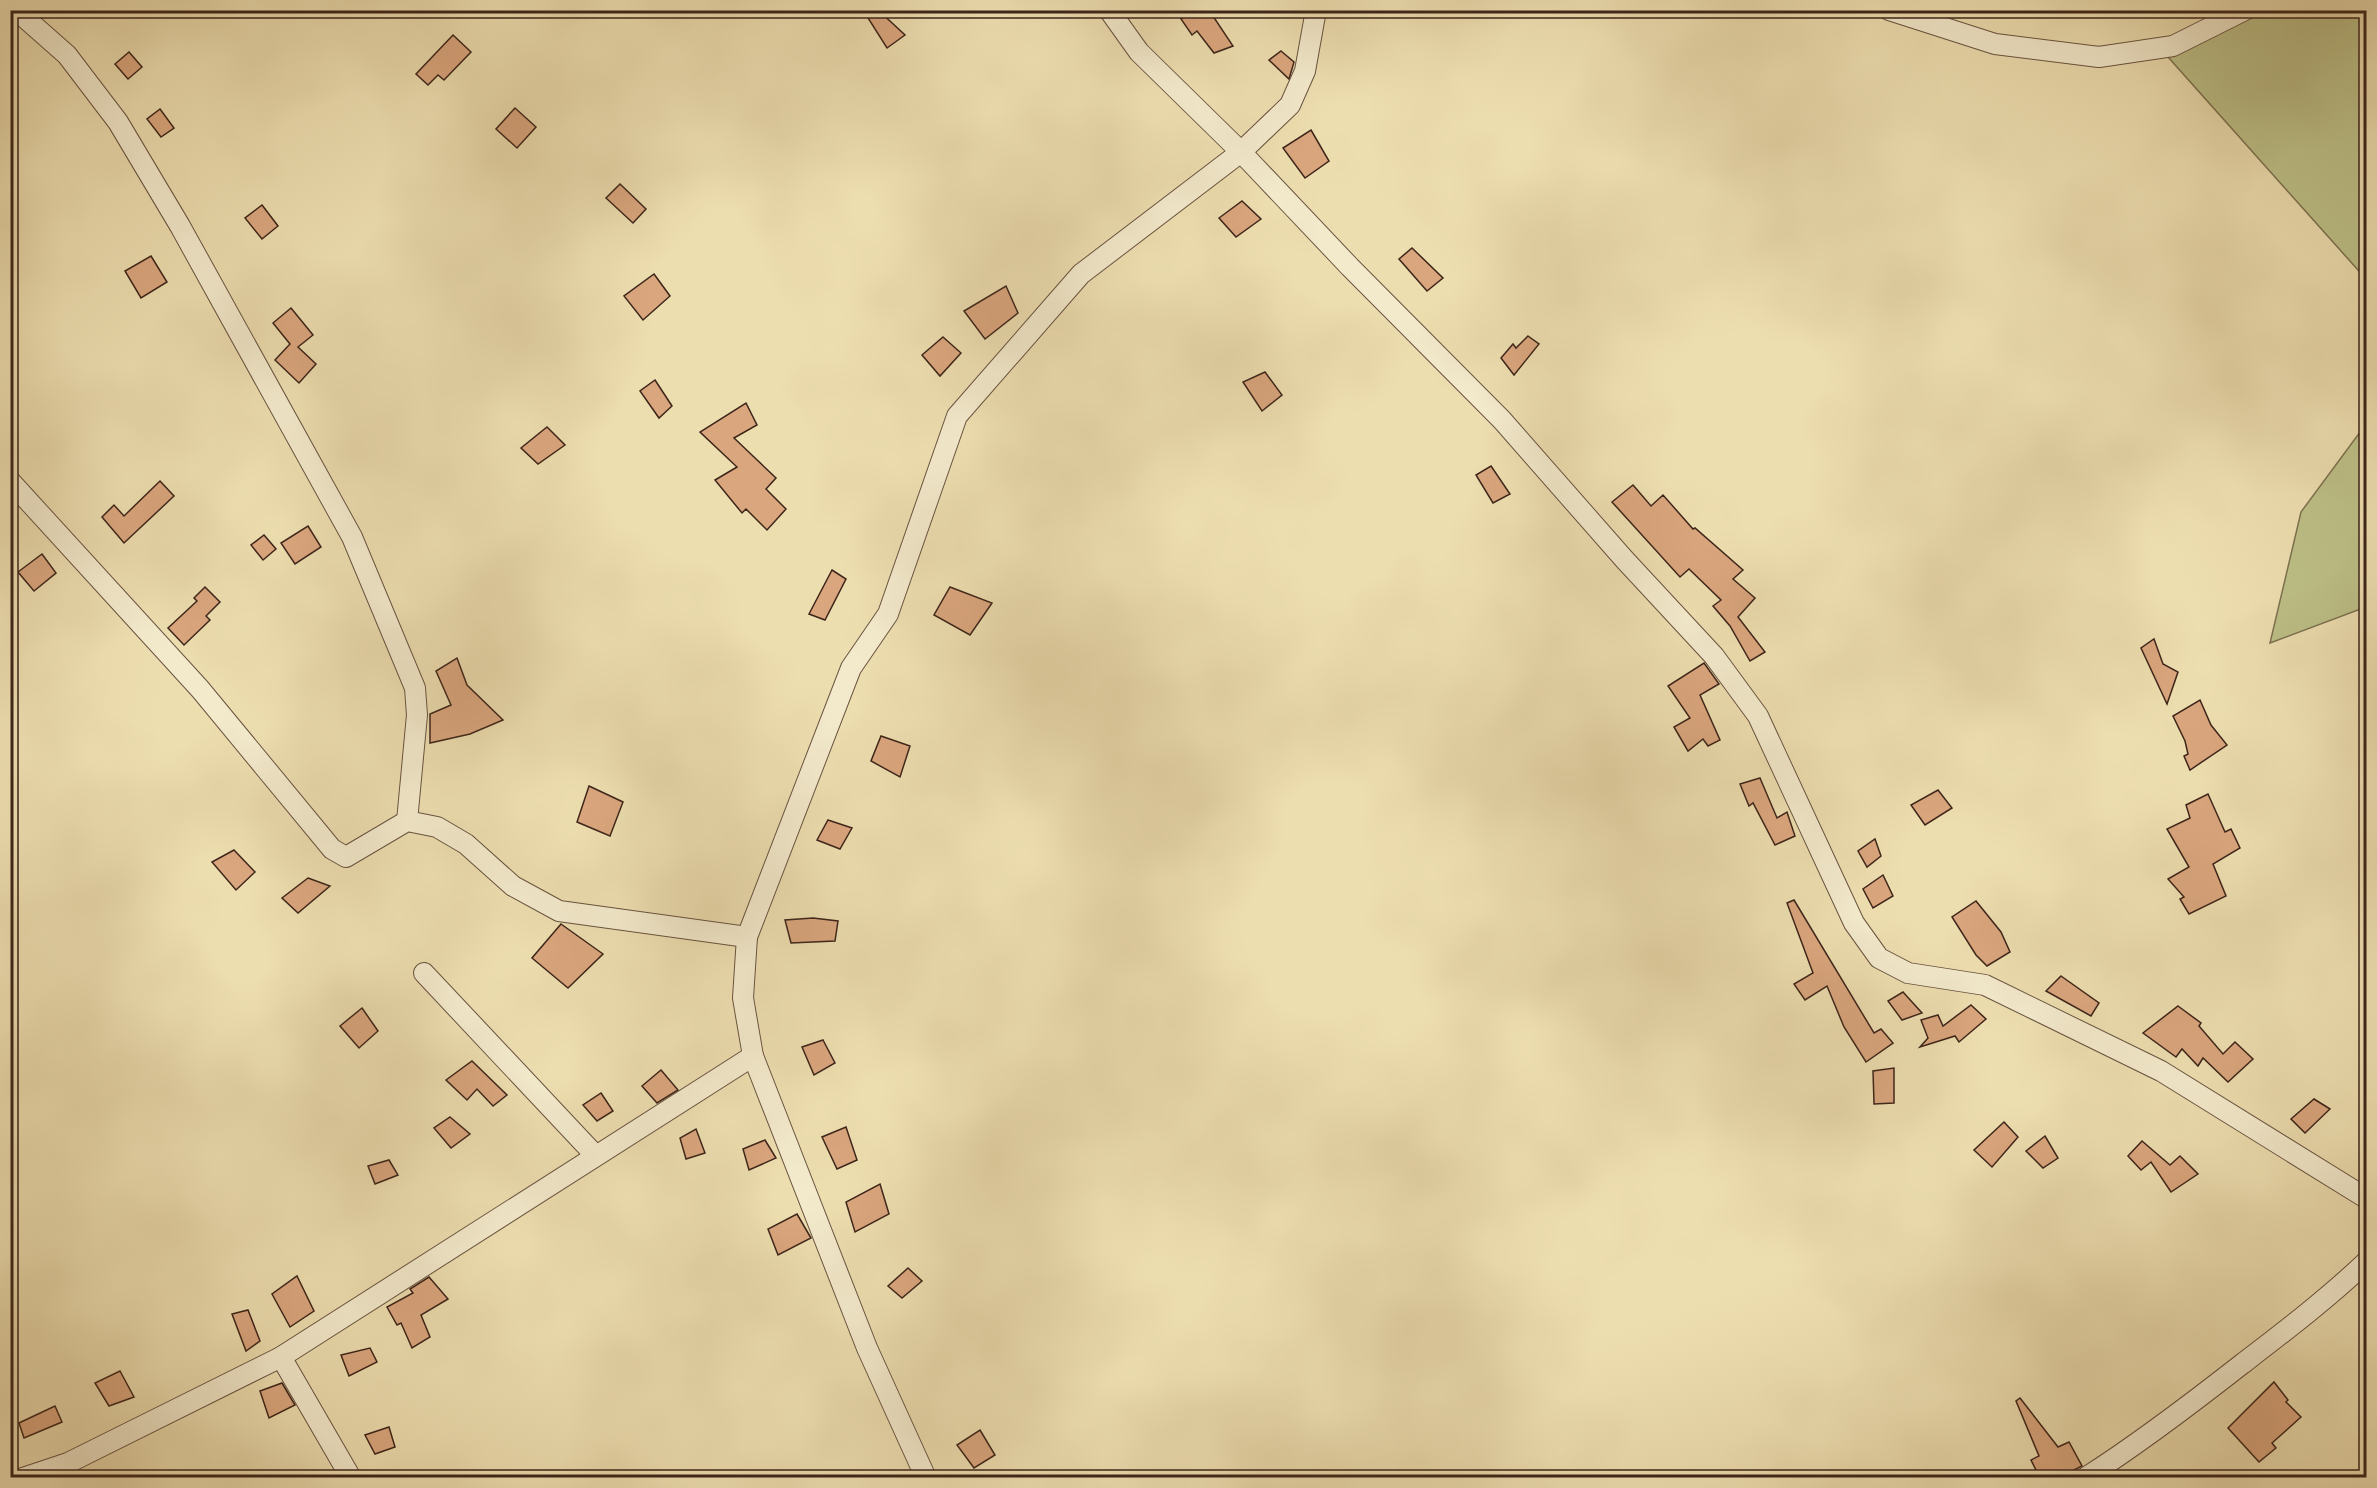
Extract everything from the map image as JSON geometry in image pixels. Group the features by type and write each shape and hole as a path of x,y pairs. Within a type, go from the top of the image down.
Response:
{"street":[{"path":"16,10 67,55 118,122 180,226 352,537 415,688 417,715 407,821"},
{"path":"1109,10 1139,52 1241,152 1350,267 1502,420 1624,559 1714,656 1758,716 1854,923 1879,958 1908,973 1985,985 2162,1071 2367,1198"},
{"path":"927,1478 867,1348 753,1056 743,998 747,937 851,668 888,614 957,416 1081,274 1241,152 1290,105 1305,71 1316,10"},
{"path":"1888,10 1995,44 2098,57 2173,46 2245,10"},
{"path":"10,481 200,689 332,849 346,857 407,821 437,827 466,844 513,886 559,911 747,937"},
{"path":"424,973 595,1155"},
{"path":"23,1478 70,1470 281,1357 753,1056"},
{"path":"2085,1478 2132,1448 2322,1304 2367,1262"},
{"path":"281,1357 351,1478"}],"green space":[{"path":"2286,10 2366,11 2366,279 2160,48 2234,16"},
{"path":"2366,424 2366,607 2270,643 2301,512"}],"building":[{"path":"863,10 878,10 905,35 887,48"},
{"path":"1194,10 1209,10 1233,46 1214,53 1197,31 1192,35 1181,19"},
{"path":"453,35 471,52 444,80 438,75 428,85 416,74"},
{"path":"1281,51 1294,62 1289,79 1269,60"},
{"path":"129,52 142,67 128,79 115,64"},
{"path":"515,108 536,127 517,148 496,129"},
{"path":"160,109 174,128 161,137 147,119"},
{"path":"1311,130 1329,161 1305,178 1283,148"},
{"path":"620,184 646,209 633,223 606,198"},
{"path":"1242,201 1261,219 1236,237 1219,218"},
{"path":"262,205 278,226 262,239 245,218"},
{"path":"1412,248 1443,278 1427,291 1399,259"},
{"path":"151,256 167,282 141,298 125,271"},
{"path":"654,274 670,296 643,320 624,296"},
{"path":"1006,286 1018,313 985,339 964,311"},
{"path":"291,308 313,335 298,347 316,364 299,383 275,360 290,344 273,323"},
{"path":"1528,336 1539,344 1514,375 1501,358 1513,344 1516,348"},
{"path":"943,337 961,353 940,376 922,355"},
{"path":"1265,372 1282,395 1262,411 1243,382"},
{"path":"655,380 672,406 659,418 640,391"},
{"path":"746,403 757,425 734,438 776,478 766,489 786,509 767,530 746,509 742,513 715,480 737,467 700,432"},
{"path":"547,427 565,445 538,464 521,448"},
{"path":"1491,466 1510,494 1493,503 1476,475"},
{"path":"160,481 174,496 124,543 102,517 114,505 124,516"},
{"path":"1633,485 1651,506 1663,495 1693,529 1695,528 1743,570 1733,579 1755,598 1738,617 1765,652 1750,661 1730,626 1713,606 1721,600 1689,569 1680,577 1612,502"},
{"path":"308,526 321,547 295,564 281,543"},
{"path":"264,535 276,549 263,560 251,545"},
{"path":"42,554 56,573 34,591 18,572"},
{"path":"832,570 846,579 825,620 809,614"},
{"path":"205,587 220,602 206,616 210,620 184,645 168,628 197,601 194,598"},
{"path":"950,587 992,603 970,635 934,615"},
{"path":"2154,639 2163,664 2178,672 2167,704 2141,648"},
{"path":"457,658 467,685 503,720 470,734 430,743 430,714 451,705 436,671"},
{"path":"1704,663 1719,684 1700,695 1720,740 1708,746 1703,739 1688,751 1674,727 1690,718 1668,686"},
{"path":"2200,700 2211,725 2227,745 2190,770 2184,756 2188,754 2185,741 2173,716"},
{"path":"881,736 910,746 900,777 871,761"},
{"path":"1760,778 1777,818 1787,812 1795,836 1775,845 1753,803 1749,806 1740,784"},
{"path":"589,786 623,802 610,836 577,822"},
{"path":"1938,790 1952,808 1925,825 1911,805"},
{"path":"2208,794 2225,832 2231,829 2240,848 2213,864 2226,896 2189,914 2180,899 2184,897 2168,879 2189,867 2167,829 2190,818 2186,805"},
{"path":"828,820 852,828 840,849 817,840"},
{"path":"1875,839 1881,856 1867,867 1858,851"},
{"path":"234,850 255,872 236,890 212,862"},
{"path":"1883,875 1893,896 1873,908 1863,889"},
{"path":"308,878 330,886 298,913 282,898"},
{"path":"1794,900 1874,1033 1881,1029 1893,1043 1866,1062 1844,1027 1827,986 1805,1000 1794,984 1813,973 1787,903"},
{"path":"1976,901 2001,932 2010,952 1987,966 1976,955 1952,917"},
{"path":"813,918 838,921 835,941 791,943 785,920"},
{"path":"561,924 603,954 568,988 532,958"},
{"path":"2061,976 2099,1003 2091,1016 2046,991"},
{"path":"1903,992 1922,1013 1902,1020 1888,1001"},
{"path":"1971,1005 1986,1019 1959,1042 1955,1036 1920,1047 1928,1038 1921,1020 1938,1015 1943,1026"},
{"path":"2178,1006 2201,1023 2199,1026 2223,1054 2235,1042 2253,1059 2228,1082 2203,1058 2198,1066 2182,1049 2176,1057 2143,1033"},
{"path":"362,1008 378,1031 359,1048 340,1026"},
{"path":"823,1040 835,1063 814,1075 802,1047"},
{"path":"472,1061 507,1095 493,1106 477,1089 467,1100 446,1080"},
{"path":"1894,1068 1894,1103 1874,1104 1873,1071"},
{"path":"661,1070 678,1090 657,1103 642,1086"},
{"path":"601,1093 613,1111 597,1121 583,1105"},
{"path":"2314,1099 2330,1109 2305,1133 2291,1119"},
{"path":"450,1117 470,1134 451,1148 434,1128"},
{"path":"2004,1122 2018,1137 1992,1167 1974,1150"},
{"path":"846,1127 857,1160 837,1169 822,1137"},
{"path":"696,1129 705,1153 686,1159 680,1138"},
{"path":"2045,1136 2058,1158 2043,1168 2026,1151"},
{"path":"765,1140 776,1158 749,1170 743,1149"},
{"path":"2142,1141 2170,1165 2180,1156 2198,1174 2171,1192 2151,1162 2141,1170 2128,1156"},
{"path":"389,1160 398,1175 375,1184 368,1166"},
{"path":"880,1184 889,1214 855,1232 846,1202"},
{"path":"797,1214 811,1238 778,1255 768,1229"},
{"path":"908,1268 922,1281 902,1298 888,1286"},
{"path":"297,1276 314,1311 290,1327 272,1294"},
{"path":"429,1277 448,1299 421,1315 430,1337 412,1348 401,1323 397,1325 387,1307 413,1293 410,1289"},
{"path":"248,1310 260,1341 246,1351 232,1314"},
{"path":"370,1348 377,1362 349,1376 341,1355"},
{"path":"120,1371 134,1397 109,1406 95,1383"},
{"path":"2274,1382 2288,1400 2286,1402 2301,1417 2272,1443 2276,1448 2259,1462 2228,1428"},
{"path":"282,1383 295,1405 269,1418 260,1391"},
{"path":"2020,1398 2058,1447 2069,1442 2082,1466 2058,1478 2040,1478 2031,1460 2039,1456 2016,1401"},
{"path":"55,1406 62,1422 24,1438 19,1423"},
{"path":"389,1427 395,1447 375,1454 365,1435"},
{"path":"980,1430 995,1455 974,1468 957,1445"}]}
